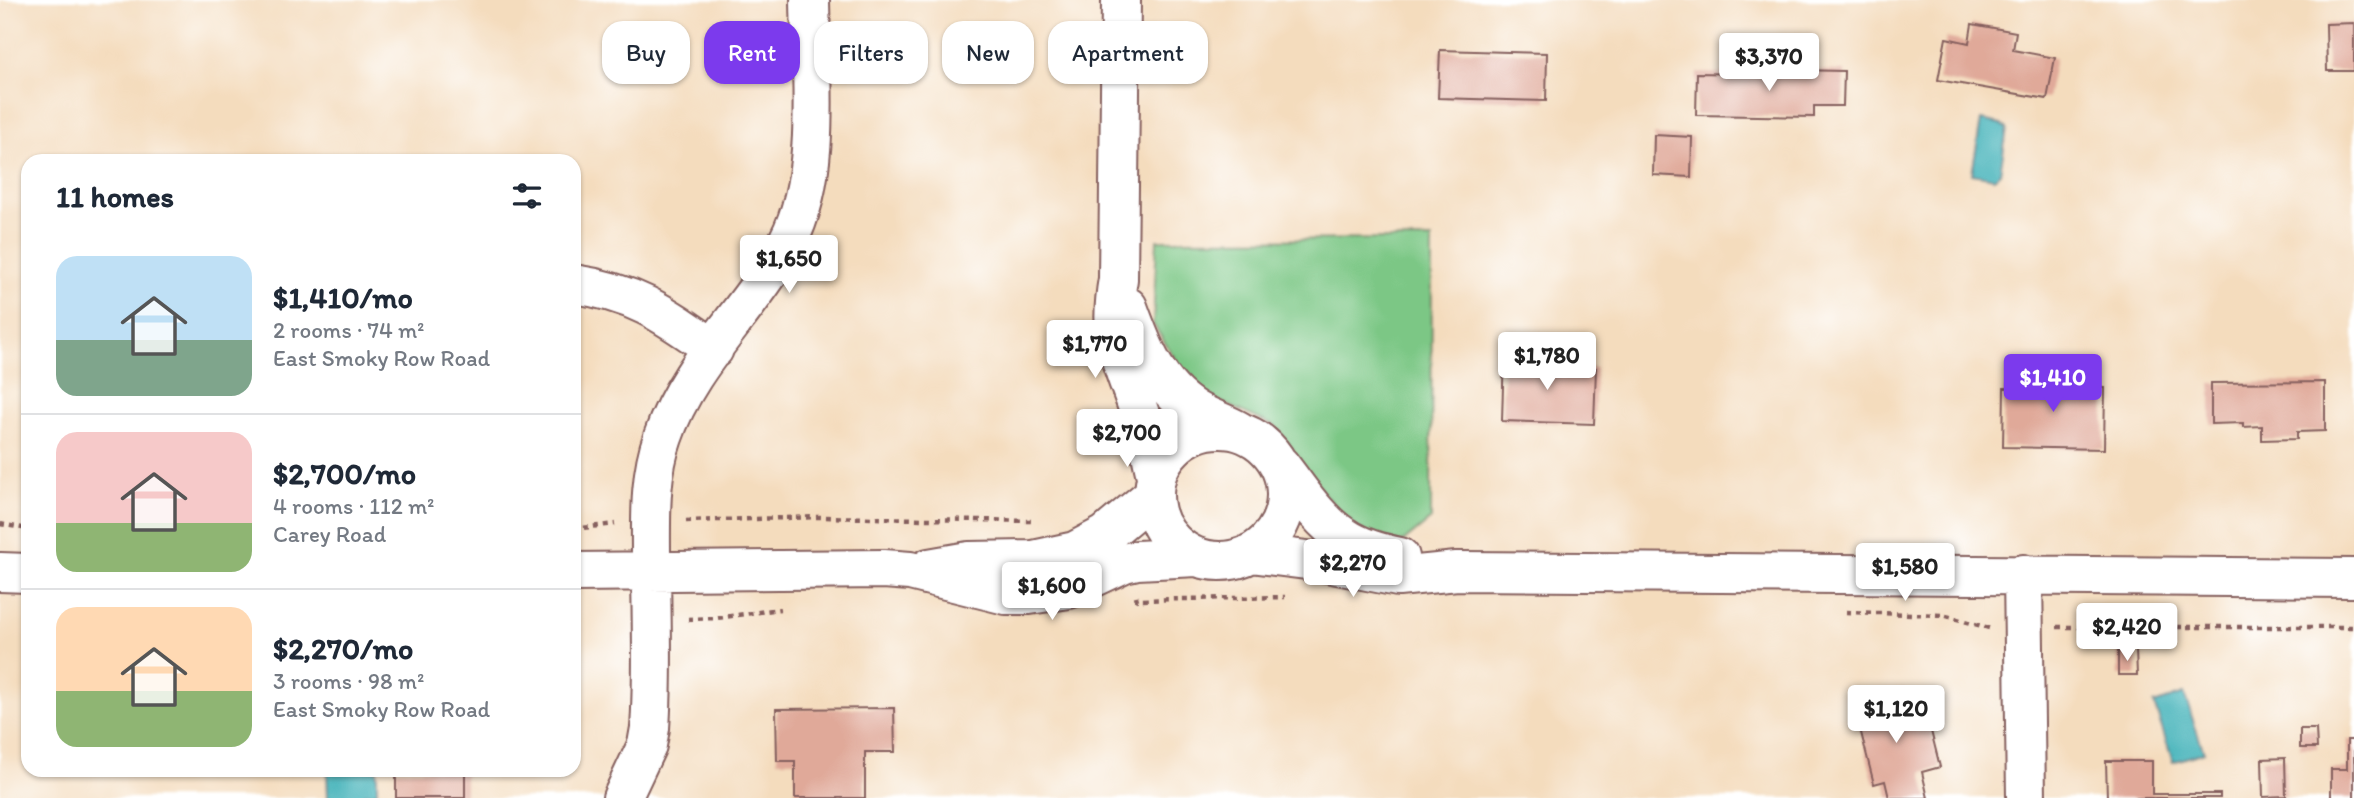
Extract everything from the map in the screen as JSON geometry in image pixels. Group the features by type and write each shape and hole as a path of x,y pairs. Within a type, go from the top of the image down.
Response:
{"street":[{"path":"622,798 647,746 650,728 652,502 658,453 663,435 684,393 789,240 804,202 809,176 811,125 810,0"},
{"path":"1121,0 1118,279 1113,307 1114,335 1123,370 1147,433 1156,511 1161,525 1170,539 1182,550 1197,557"},
{"path":"1118,279 1144,351 1160,377 1177,396 1197,411 1247,435 1269,451 1323,519 1343,537 1375,551 1457,571"},
{"path":"581,286 632,297 659,311 714,349"},
{"path":"581,572 910,571 969,561 1033,560 1074,551 1105,535 1155,485 1164,459 1170,452 1192,435 1210,429 1229,429 1247,435"},
{"path":"910,571 986,591 1029,595 1069,589 1124,563 1137,560 1197,557 1224,561 1238,558 1251,553 1271,536 1283,513 1286,496 1284,478 1277,463"},
{"path":"1251,553 1398,576 1457,571 2354,578"},
{"path":"0,572 21,573"},
{"path":"2023,574 2026,798"}],"path":[{"path":"687,521 820,517 1037,521"},
{"path":"0,524 21,527"},
{"path":"581,528 614,524"},
{"path":"2047,627 2354,627"}],"green space":[{"path":"1432,239 1431,519 1398,546 1357,529 1323,493 1275,426 1211,398 1181,368 1153,324 1157,240"}],"water":[{"path":"1981,120 2001,124 2007,129 2000,173 1994,178 1972,174"},
{"path":"2184,694 2204,752 2173,762 2154,704"},
{"path":"327,777 377,777 377,793 364,794 364,798 328,798"}],"building":[{"path":"2354,23 2354,71 2327,71 2326,24"},
{"path":"1972,24 2016,32 2013,50 2055,58 2047,99 1938,80 1946,38 1969,43"},
{"path":"1440,50 1547,53 1546,101 1438,98"},
{"path":"1745,69 1844,71 1843,106 1814,106 1814,117 1696,115 1697,73 1745,74"},
{"path":"1654,135 1692,137 1691,177 1653,175"},
{"path":"1504,351 1536,352 1535,366 1596,368 1594,424 1502,421"},
{"path":"2022,369 2060,369 2059,387 2105,388 2104,449 2003,447 2004,388 2022,388"},
{"path":"2325,382 2325,431 2297,432 2297,439 2262,440 2262,426 2243,427 2243,423 2211,424 2211,383"},
{"path":"2136,650 2137,675 2118,675 2118,651"},
{"path":"1904,688 1915,731 1930,727 1940,767 1922,772 1928,798 1889,798 1885,781 1874,784 1853,701"},
{"path":"894,708 895,752 865,752 865,798 795,798 795,761 777,761 776,709"},
{"path":"2300,729 2316,729 2317,748 2300,748"},
{"path":"2347,740 2354,740 2354,798 2331,798 2331,769 2347,769"},
{"path":"2285,758 2286,796 2263,797 2262,759"},
{"path":"2106,761 2152,761 2152,794 2220,794 2220,798 2107,798"},
{"path":"396,777 465,777 465,798 396,798"}]}
